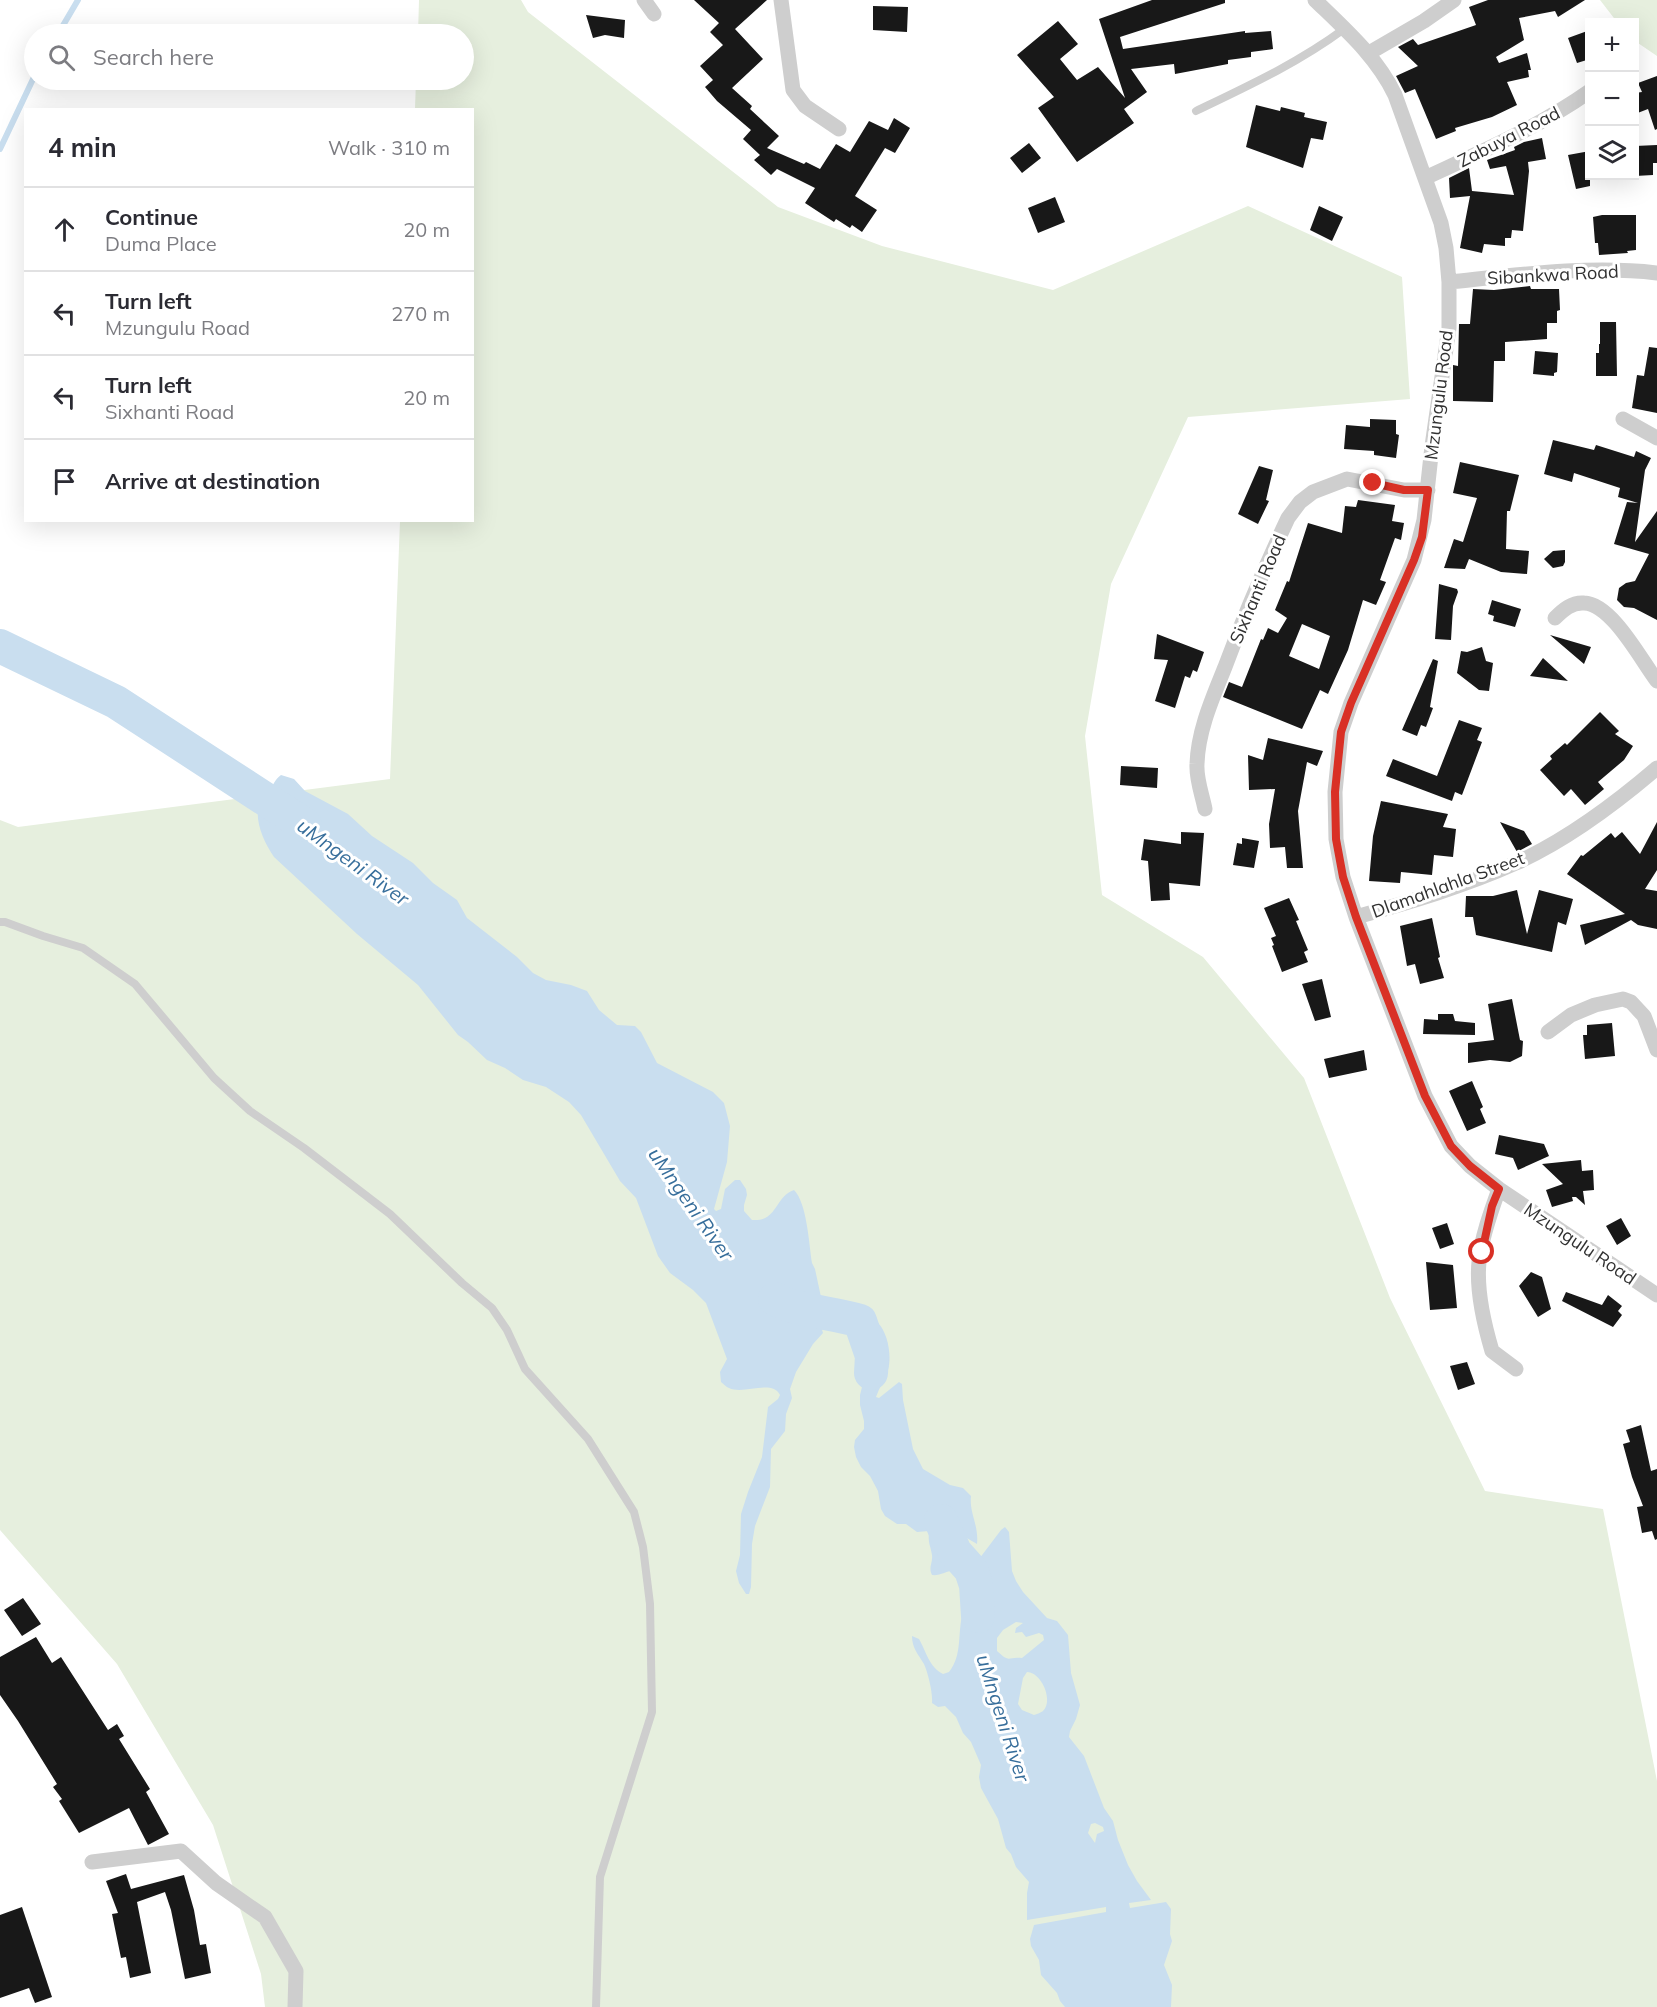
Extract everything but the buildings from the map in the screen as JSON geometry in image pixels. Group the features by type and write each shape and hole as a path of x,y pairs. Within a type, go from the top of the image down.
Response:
{"street":[{"path":"644,0 654,14"},
{"path":"781,0 793,90 805,106 839,129"},
{"name":"Mzungulu Road","path":"1315,0 1369,53 1386,76 1441,223 1449,282 1449,328 1422,537 1348,709 1341,732 1335,792 1336,839 1343,877 1356,917 1425,1096 1451,1146 1470,1166 1499,1189 1657,1295"},
{"path":"1369,53 1424,21 1454,0"},
{"name":"Zabuya Road","path":"1425,178 1532,127 1585,95"},
{"name":"Sibankwa Road","path":"1449,282 1559,272 1657,273"},
{"path":"1623,419 1657,438"},
{"name":"Sixhanti Road","path":"1205,809 1198,781 1197,765 1207,714 1235,639 1288,518 1300,502 1313,492 1347,479 1404,490 1428,490"},
{"path":"1555,618 1564,609 1575,604 1585,603 1604,610 1657,681"},
{"name":"Dlamahlahla Street","path":"1356,917 1407,902 1517,863 1556,842 1590,819 1657,768"},
{"path":"1548,1032 1571,1015 1595,1005 1623,999 1631,1002 1644,1016 1657,1050"},
{"path":"1499,1189 1492,1206 1479,1262 1480,1290 1492,1351 1516,1369"},
{"path":"92,1862 181,1851 216,1883 264,1917 296,1971 295,2007"}],"lane":[{"path":"1196,111 1286,68 1344,28"},
{"path":"0,922 83,948 135,984 214,1078 250,1111 304,1148 390,1214 462,1283 492,1308 507,1330 525,1369 588,1439 634,1512 643,1547 650,1604 652,1712 600,1876 596,2007"}],"green space":[{"path":"419,0 521,0 528,12 778,207 882,246 1053,290 1248,206 1402,277 1410,399 1188,417 1111,584 1085,736 1102,895 1203,957 1304,1078 1390,1298 1485,1491 1603,1509 1657,1781 1657,2007 265,2007 261,1974 213,1825 117,1664 0,1530 0,820 18,827 390,779 400,522 474,522 474,108 415,108 416,90 474,90 474,24 418,24"},
{"path":"1600,0 1657,0 1657,56 1639,44 1639,18 1614,18"}],"water":[{"path":"281,775 294,779 305,791 348,814 372,836 413,863 433,883 457,900 467,918 517,957 533,973 546,980 587,991 599,1010 617,1025 635,1026 641,1032 657,1063 713,1092 724,1103 730,1126 727,1162 714,1209 716,1211 721,1209 725,1189 735,1180 740,1180 746,1189 744,1211 752,1220 767,1217 788,1193 794,1190 798,1196 805,1214 812,1263 821,1297 819,1320 823,1333 813,1344 796,1372 790,1389 792,1398 786,1414 785,1431 771,1449 770,1487 755,1526 749,1594 746,1594 739,1583 736,1571 740,1555 741,1514 762,1457 768,1407 780,1395 771,1388 735,1390 721,1382 720,1372 727,1359 706,1303 670,1273 658,1256 636,1198 620,1181 581,1115 569,1102 546,1087 523,1080 487,1060 458,1035 418,985 357,934 274,857 260,828 258,808 263,804 274,782"},
{"path":"869,1323 878,1323 881,1327 887,1339 889,1352 888,1370 876,1397 879,1398 899,1382 902,1384 913,1449 923,1469 950,1485 963,1488 971,1496 977,1544 965,1537 960,1549 962,1564 955,1570 932,1575 929,1531 917,1532 906,1524 897,1524 885,1516 881,1509 878,1491 856,1457 855,1440 864,1429 860,1395 869,1359 861,1342 862,1329"},
{"path":"1005,1527 1009,1532 1012,1571 1023,1592 1047,1618 1057,1621 1068,1635 1071,1673 1080,1705 1069,1737 1084,1756 1104,1808 1113,1821 1128,1865 1151,1900 1129,1903 1130,1908 1166,1902 1171,1909 1172,1941 1164,1965 1172,1985 1171,2007 1065,2007 1060,2001 1057,1993 1041,1975 1039,1960 1031,1946 1030,1939 1034,1925 1106,1912 1106,1907 1027,1920 1029,1882 1016,1867 1006,1848 998,1819 981,1788 979,1777 981,1765 971,1742 963,1733 956,1717 945,1706 938,1707 932,1703 927,1672 914,1647 912,1636 919,1639 928,1658 938,1671 943,1674 949,1672 958,1651 961,1620 968,1597 967,1575","holes":["1016,1622 1023,1623 1016,1628 1015,1633 1022,1632 1026,1637 1039,1633 1043,1635 1044,1640 1022,1658 1007,1658 997,1651 997,1638 1003,1630","1027,1672 1032,1673 1044,1687 1046,1706 1043,1711 1035,1715 1022,1710 1018,1704 1023,1678","1095,1823 1103,1827 1104,1831 1097,1834 1095,1843 1088,1833 1091,1824"]}],"waterway":[{"path":"64,24 78,0"},
{"path":"0,149 28,90"},
{"name":"uMngeni River","path":"0,646 116,702 305,825"},
{"name":"uMngeni River","path":"775,1299 794,1306 860,1321 872,1356 871,1373"},
{"name":"uMngeni River","path":"941,1521 955,1552 971,1570 976,1585 978,1616"}],"route":[{"path":"1373,483 1404,490 1428,490 1425,520 1414,560 1346,714 1341,732 1336,773 1336,839 1343,877 1356,917 1437,1122 1451,1146 1470,1166 1499,1189 1492,1206 1482,1252"}]}
